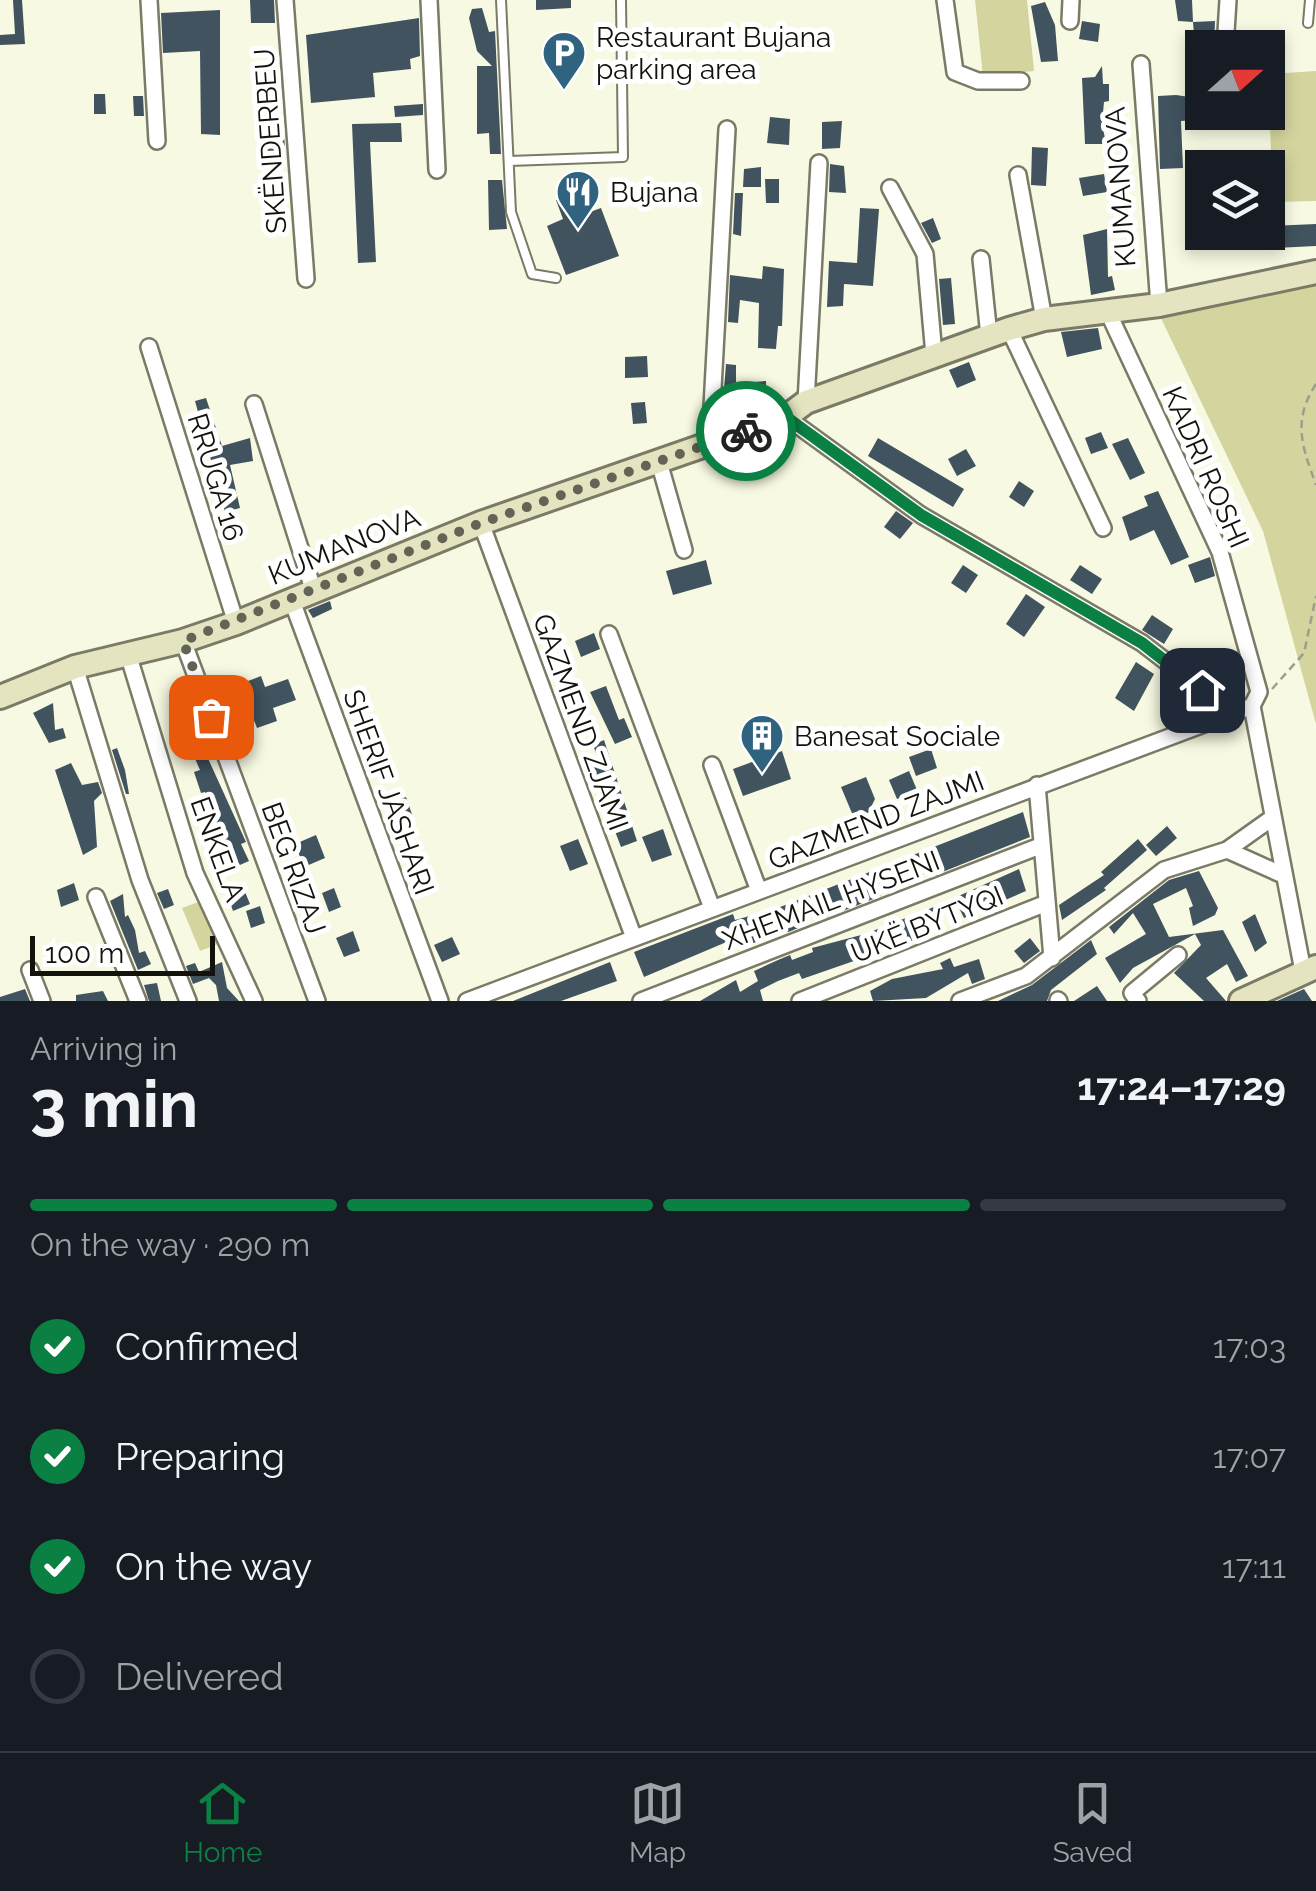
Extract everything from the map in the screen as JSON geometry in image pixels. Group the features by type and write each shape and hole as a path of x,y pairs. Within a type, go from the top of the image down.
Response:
{"main road":[{"name":"KUMANOVA","path":"0,698 75,667 183,641 236,622 481,523 786,417 806,402 999,333 1044,319 1159,304 1316,272"},
{"path":"1241,1001 1312,970"}],"street":[{"path":"149,0 157,141"},
{"name":"SKËNDERBEU","path":"285,0 306,279"},
{"path":"429,0 437,170"},
{"path":"945,0 955,72 978,81 1021,82"},
{"path":"1070,21 1071,0"},
{"path":"1226,30 1228,0"},
{"name":"KUMANOVA","path":"1142,64 1159,304"},
{"path":"710,444 728,129"},
{"path":"806,402 819,163"},
{"path":"1018,175 1044,319"},
{"path":"890,188 925,254 934,355"},
{"path":"981,259 999,333 1103,528"},
{"name":"KADRI ROSHI","path":"1106,310 1220,552 1259,692 1252,706"},
{"name":"RRUGA 16","path":"149,347 236,622"},
{"name":"SHERIF JASHARI","path":"254,404 303,596 440,1001"},
{"path":"786,417 921,515 1142,643 1233,712"},
{"path":"659,462 684,550"},
{"name":"GAZMEND ZJAMI","path":"481,523 634,938"},
{"path":"609,634 712,908"},
{"name":"BEG RIZAJ","path":"183,641 317,1001"},
{"name":"ENKELA","path":"128,654 195,873 254,1001"},
{"path":"75,667 140,880 188,1001"},
{"path":"1252,706 1283,875 1312,970"},
{"name":"GAZMEND ZAJMI","path":"467,1001 1252,706"},
{"path":"712,764 759,891"},
{"path":"1037,784 1044,904 1052,958"},
{"path":"960,1001 1026,976 1164,870 1227,850 1272,818"},
{"name":"XHEMAIL HYSENI","path":"641,1001 1040,846"},
{"path":"1227,850 1283,875"},
{"path":"96,897 138,1001"},
{"name":"UKË BYTYQI","path":"800,1001 829,996 1044,904"},
{"path":"1138,1001 1132,993 1178,954"},
{"path":"30,970 42,1001"}],"lane":[{"path":"500,0 511,212 532,274 556,278"},
{"path":"509,161 623,157 620,0"},
{"path":"1308,23 1310,0"}],"path":[{"path":"1316,384 1304,403 1299,429 1316,485"},
{"path":"1252,706 1304,653 1316,596"}],"green space":[{"path":"975,0 1027,0 1034,71 983,76"},
{"path":"1316,71 1316,201 1285,202 1285,150 1271,150 1270,130 1285,130 1285,73"},
{"path":"1316,280 1316,724 1263,531 1158,312"},
{"path":"201,901 221,943 200,951 182,908"}],"building":[{"path":"13,0 22,0 25,44 0,45 0,35 15,34"},
{"path":"250,0 274,0 275,23 251,23"},
{"path":"536,0 571,0 571,8 536,10"},
{"path":"1175,0 1192,0 1193,22 1178,21"},
{"path":"1045,2 1055,25 1058,61 1041,62 1031,6"},
{"path":"482,8 489,32 495,31 501,154 490,154 489,133 477,134 477,66 492,66 477,51 469,18 472,9"},
{"path":"220,10 220,135 201,134 200,51 163,53 161,13"},
{"path":"419,18 420,56 410,59 411,69 373,73 375,97 311,103 306,35"},
{"path":"1082,21 1100,24 1098,42 1079,39"},
{"path":"1215,21 1215,30 1194,30 1193,22"},
{"path":"1102,66 1103,84 1109,84 1109,101 1104,102 1102,123 1106,144 1085,144 1082,78 1095,77"},
{"path":"94,94 105,94 106,114 94,114"},
{"path":"133,96 143,96 144,116 134,116"},
{"path":"1158,96 1185,96 1185,121 1181,121 1183,168 1160,169"},
{"path":"423,104 423,115 395,117 394,106"},
{"path":"770,117 790,119 789,145 767,143"},
{"path":"842,121 840,148 822,149 822,122"},
{"path":"401,123 402,142 370,142 376,262 358,263 352,124"},
{"path":"284,134 286,164 264,164 263,135"},
{"path":"1032,147 1048,148 1046,186 1031,185"},
{"path":"830,164 844,166 846,193 829,192"},
{"path":"761,167 761,187 743,187 744,169"},
{"path":"1104,174 1107,192 1083,196 1079,178"},
{"path":"765,179 779,179 779,203 766,203"},
{"path":"488,180 502,180 507,229 489,230"},
{"path":"735,193 743,193 741,236 733,234"},
{"path":"571,195 579,216 601,208 619,256 566,275 547,226 563,219 556,200"},
{"path":"860,208 879,209 873,286 844,284 843,306 827,307 829,261 857,263"},
{"path":"933,218 941,239 932,243 921,223"},
{"path":"1316,224 1316,246 1285,247 1285,225"},
{"path":"1107,229 1108,277 1112,276 1115,290 1091,295 1083,235"},
{"path":"763,266 784,269 782,326 778,326 776,349 758,348 759,303 740,300 738,323 728,322 730,275 762,279"},
{"path":"951,278 955,324 943,325 939,279"},
{"path":"1098,328 1102,349 1067,357 1061,332"},
{"path":"647,356 648,377 625,378 625,357"},
{"path":"969,362 976,380 957,388 949,370"},
{"path":"726,364 736,365 736,389 724,389"},
{"path":"766,381 766,402 754,404 753,382"},
{"path":"206,398 222,446 250,438 253,461 230,465 240,508 225,512 195,401"},
{"path":"645,402 647,423 633,424 631,403"},
{"path":"1101,432 1108,448 1091,454 1085,438"},
{"path":"878,438 964,489 953,507 868,456"},
{"path":"1128,438 1145,473 1130,480 1112,444"},
{"path":"966,449 976,466 957,476 948,459"},
{"path":"1019,481 1034,491 1024,507 1009,497"},
{"path":"1158,491 1189,557 1171,565 1154,530 1130,541 1122,517 1148,506 1144,496"},
{"path":"896,511 913,523 900,539 884,527"},
{"path":"1210,557 1215,576 1195,583 1188,565"},
{"path":"706,560 712,584 673,595 666,571"},
{"path":"963,565 978,575 966,593 951,583"},
{"path":"1080,565 1102,579 1092,594 1070,580"},
{"path":"1026,594 1045,607 1024,637 1006,624"},
{"path":"330,601 332,609 313,618 308,610"},
{"path":"1152,615 1173,629 1164,644 1142,630"},
{"path":"594,633 600,649 581,657 575,641"},
{"path":"1136,662 1154,674 1134,711 1115,698"},
{"path":"261,676 265,687 288,679 296,700 273,708 277,721 257,728 240,684"},
{"path":"606,686 619,720 624,718 632,737 615,744 590,692"},
{"path":"53,703 55,730 63,728 66,738 49,743 33,713"},
{"path":"200,720 208,741 201,743 246,842 241,844 249,861 233,868 205,792 201,793 194,772 200,770 181,727"},
{"path":"377,731 381,747 366,753 362,736"},
{"path":"604,740 637,841 621,847 588,760 597,756 593,745"},
{"path":"117,748 125,770 129,794 112,750"},
{"path":"931,749 937,768 916,776 909,757"},
{"name":"Banesat Sociale","path":"782,751 791,779 743,796 733,769"},
{"path":"71,763 82,785 98,782 102,793 94,801 97,847 83,855 55,770"},
{"path":"909,771 917,790 897,799 889,780"},
{"path":"866,777 875,799 868,813 854,818 841,787"},
{"path":"406,797 415,823 397,830 388,804"},
{"path":"1023,812 1030,837 930,877 928,873 878,889 881,896 825,918 823,912 803,919 805,925 791,931 747,945 743,935 644,977 634,952 733,914 735,920 775,909"},
{"path":"1167,826 1177,838 1156,856 1146,845"},
{"path":"663,829 672,855 652,862 642,837"},
{"path":"316,835 325,858 304,867 295,844"},
{"path":"578,839 588,864 570,871 560,846"},
{"path":"1138,839 1147,850 1106,890 1062,920 1059,905 1104,875 1101,872"},
{"path":"1019,869 1026,891 964,918 954,898"},
{"path":"1199,871 1218,908 1215,915 1193,926 1189,908 1193,906 1186,888 1153,904 1169,937 1223,930 1248,976 1236,982 1227,964 1206,978 1226,1001 1204,1001 1174,973 1201,945 1195,934 1133,968 1120,983 1105,958 1146,934 1133,913 1114,934 1109,927 1169,880"},
{"path":"74,883 79,900 61,907 57,890"},
{"path":"243,887 250,904 233,911 227,893"},
{"path":"334,888 341,907 329,912 322,893"},
{"path":"168,889 174,905 164,909 157,893"},
{"path":"123,894 125,917 128,915 135,930 139,953 145,951 151,964 138,970 110,901"},
{"path":"260,906 265,923 251,928 246,911"},
{"path":"934,907 940,927 921,933 923,937 802,979 799,973 778,981 760,990 763,1001 700,1001 736,980 740,992 758,981 754,971 790,955 792,960 813,952 812,948 865,934"},
{"path":"1255,914 1267,943 1255,952 1242,922"},
{"path":"353,931 360,951 344,957 336,938"},
{"path":"452,937 460,954 442,962 434,945"},
{"path":"1030,938 1040,951 1024,963 1014,951"},
{"path":"1091,940 1097,954 1051,990 1047,1001 998,1001 1032,985"},
{"path":"950,958 954,967 979,959 985,979 972,984 968,973 926,998 873,1001 870,991 892,979 943,969 940,963"},
{"path":"222,962 227,988 239,1001 219,1001 216,985 209,978 193,984 186,966 195,963 199,972"},
{"path":"610,962 617,981 561,1001 513,1001"},
{"path":"157,983 161,1001 149,1001 144,985"},
{"path":"1097,986 1107,1001 1074,1001"},
{"path":"25,989 30,1001 0,1001 0,997"},
{"path":"1304,989 1312,1001 1277,1001"},
{"path":"103,991 108,1001 76,1001 76,995"}],"way so far":[{"path":"211,717 183,641 481,523 746,431"}],"place":[{"name":"Restaurant Bujana parking area","path":"564,91"},
{"name":"Bujana","path":"578,230"},
{"name":"Banesat Sociale","path":"762,774"}],"route":[{"path":"746,431 786,417 921,515 1142,643 1202,690"}]}
